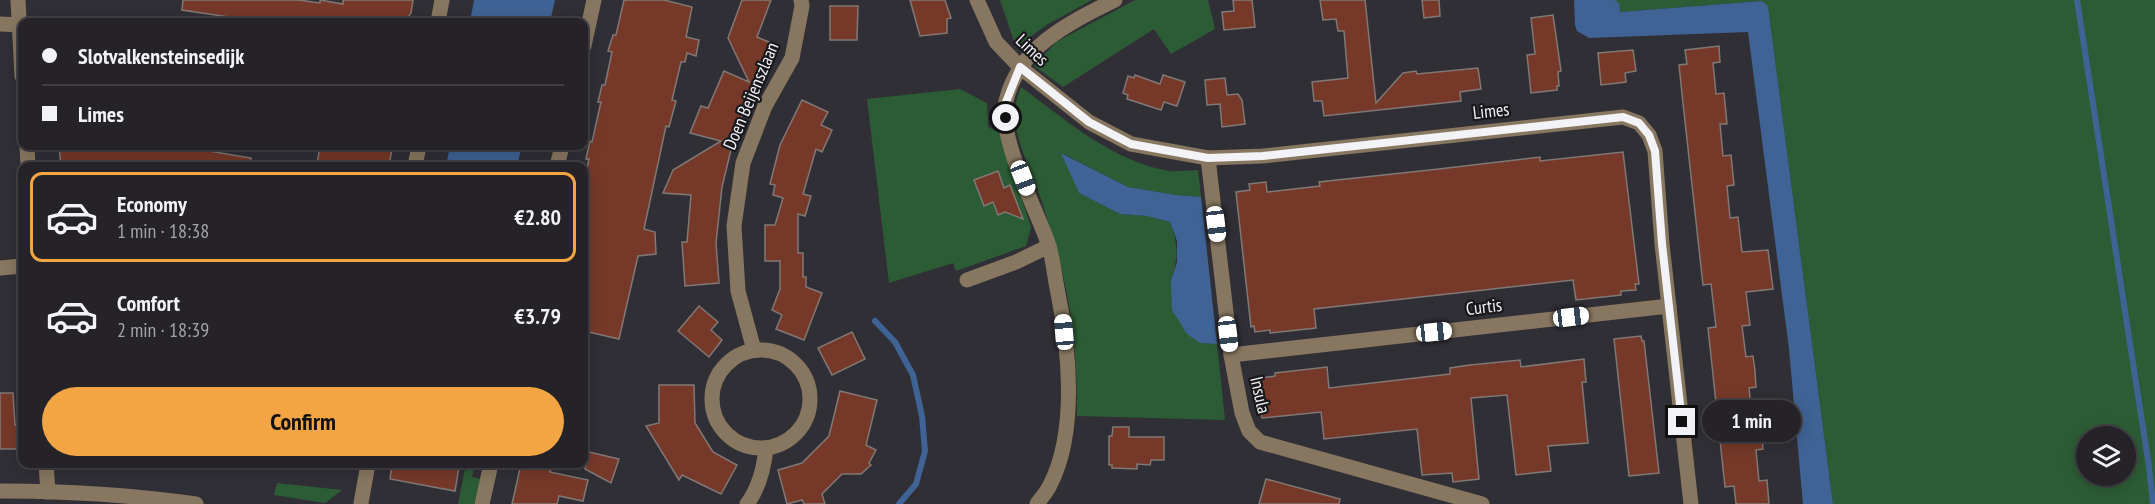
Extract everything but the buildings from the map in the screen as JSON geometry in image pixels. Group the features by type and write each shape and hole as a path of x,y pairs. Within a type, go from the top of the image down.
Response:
{"street":[{"path":"18,0 20,18"},
{"path":"439,18 442,0"},
{"path":"588,28 594,0"},
{"name":"Doen Beijenszlaan","path":"754,350 738,291 734,226 743,163 765,106 792,58 802,6 801,0"},
{"name":"Limes","path":"977,0 996,42 1020,67 1089,122 1131,144 1208,158 1263,156 1623,117 1639,123 1649,135 1655,151 1691,504"},
{"path":"1037,504 1050,485 1061,453 1068,388 1062,314 1049,246 1006,134 1006,102 1020,67 1034,49 1073,21 1115,0"},
{"path":"0,24 18,24"},
{"name":"Insula","path":"1208,158 1231,356 1242,413 1249,431 1260,442 1482,504"},
{"path":"967,280 1016,262 1049,246"},
{"path":"0,268 18,266"},
{"name":"Curtis","path":"1231,356 1669,306"},
{"path":"754,350 775,351 791,360 801,370 808,383 811,397 809,412 798,431 780,444 766,448 746,445 734,440 717,420 713,407 712,394 716,381 725,366 740,354 754,350"},
{"path":"747,504 753,496 764,467 766,448"},
{"path":"46,468 48,492"},
{"path":"360,504 367,468"},
{"path":"482,504 490,468"},
{"path":"0,491 161,499 196,504"}],"green space":[{"path":"1000,0 1092,0 1048,24 1016,47"},
{"path":"1135,0 1208,0 1215,29 1171,54 1154,29 1063,87 1034,66 1056,42"},
{"path":"1615,0 2155,0 2155,504 1833,504 1768,6 1761,1 1620,12"},
{"path":"1021,87 1091,138 1129,159 1170,171 1198,170 1201,197 1176,195 1128,187 1062,153 1079,193 1120,214 1147,216 1170,222 1175,237 1176,251 1171,280 1200,343 1217,344 1225,420 1077,416 1075,352 1066,289 1040,196 1016,129 1016,101"},
{"path":"960,89 987,103 988,127 1000,133 1031,227 1026,246 956,271 953,263 889,283 867,99"},
{"path":"465,468 474,468 472,477 480,479 474,504 458,504"},
{"path":"277,483 342,490 325,503 274,495"}],"water":[{"path":"474,0 555,0 551,18 471,18"},
{"path":"1574,0 1615,0 1619,3 1620,12 1762,1 1768,6 1833,504 1803,504 1789,349 1748,32 1589,38 1577,31"},
{"path":"449,150 521,150 518,162 447,162"},
{"path":"1061,153 1128,187 1201,197 1217,344 1200,343 1187,334 1172,310 1171,280 1177,262 1177,241 1170,222 1147,216 1120,214 1079,193"}],"waterway":[{"path":"2077,0 2153,504"},
{"path":"875,321 895,342 913,375 922,416 925,451 916,484 899,504"}],"route":[{"path":"1006,118 1006,102 1020,67 1089,122 1131,144 1208,158 1263,156 1623,117 1639,123 1649,135 1655,151 1662,244 1682,422"}]}
